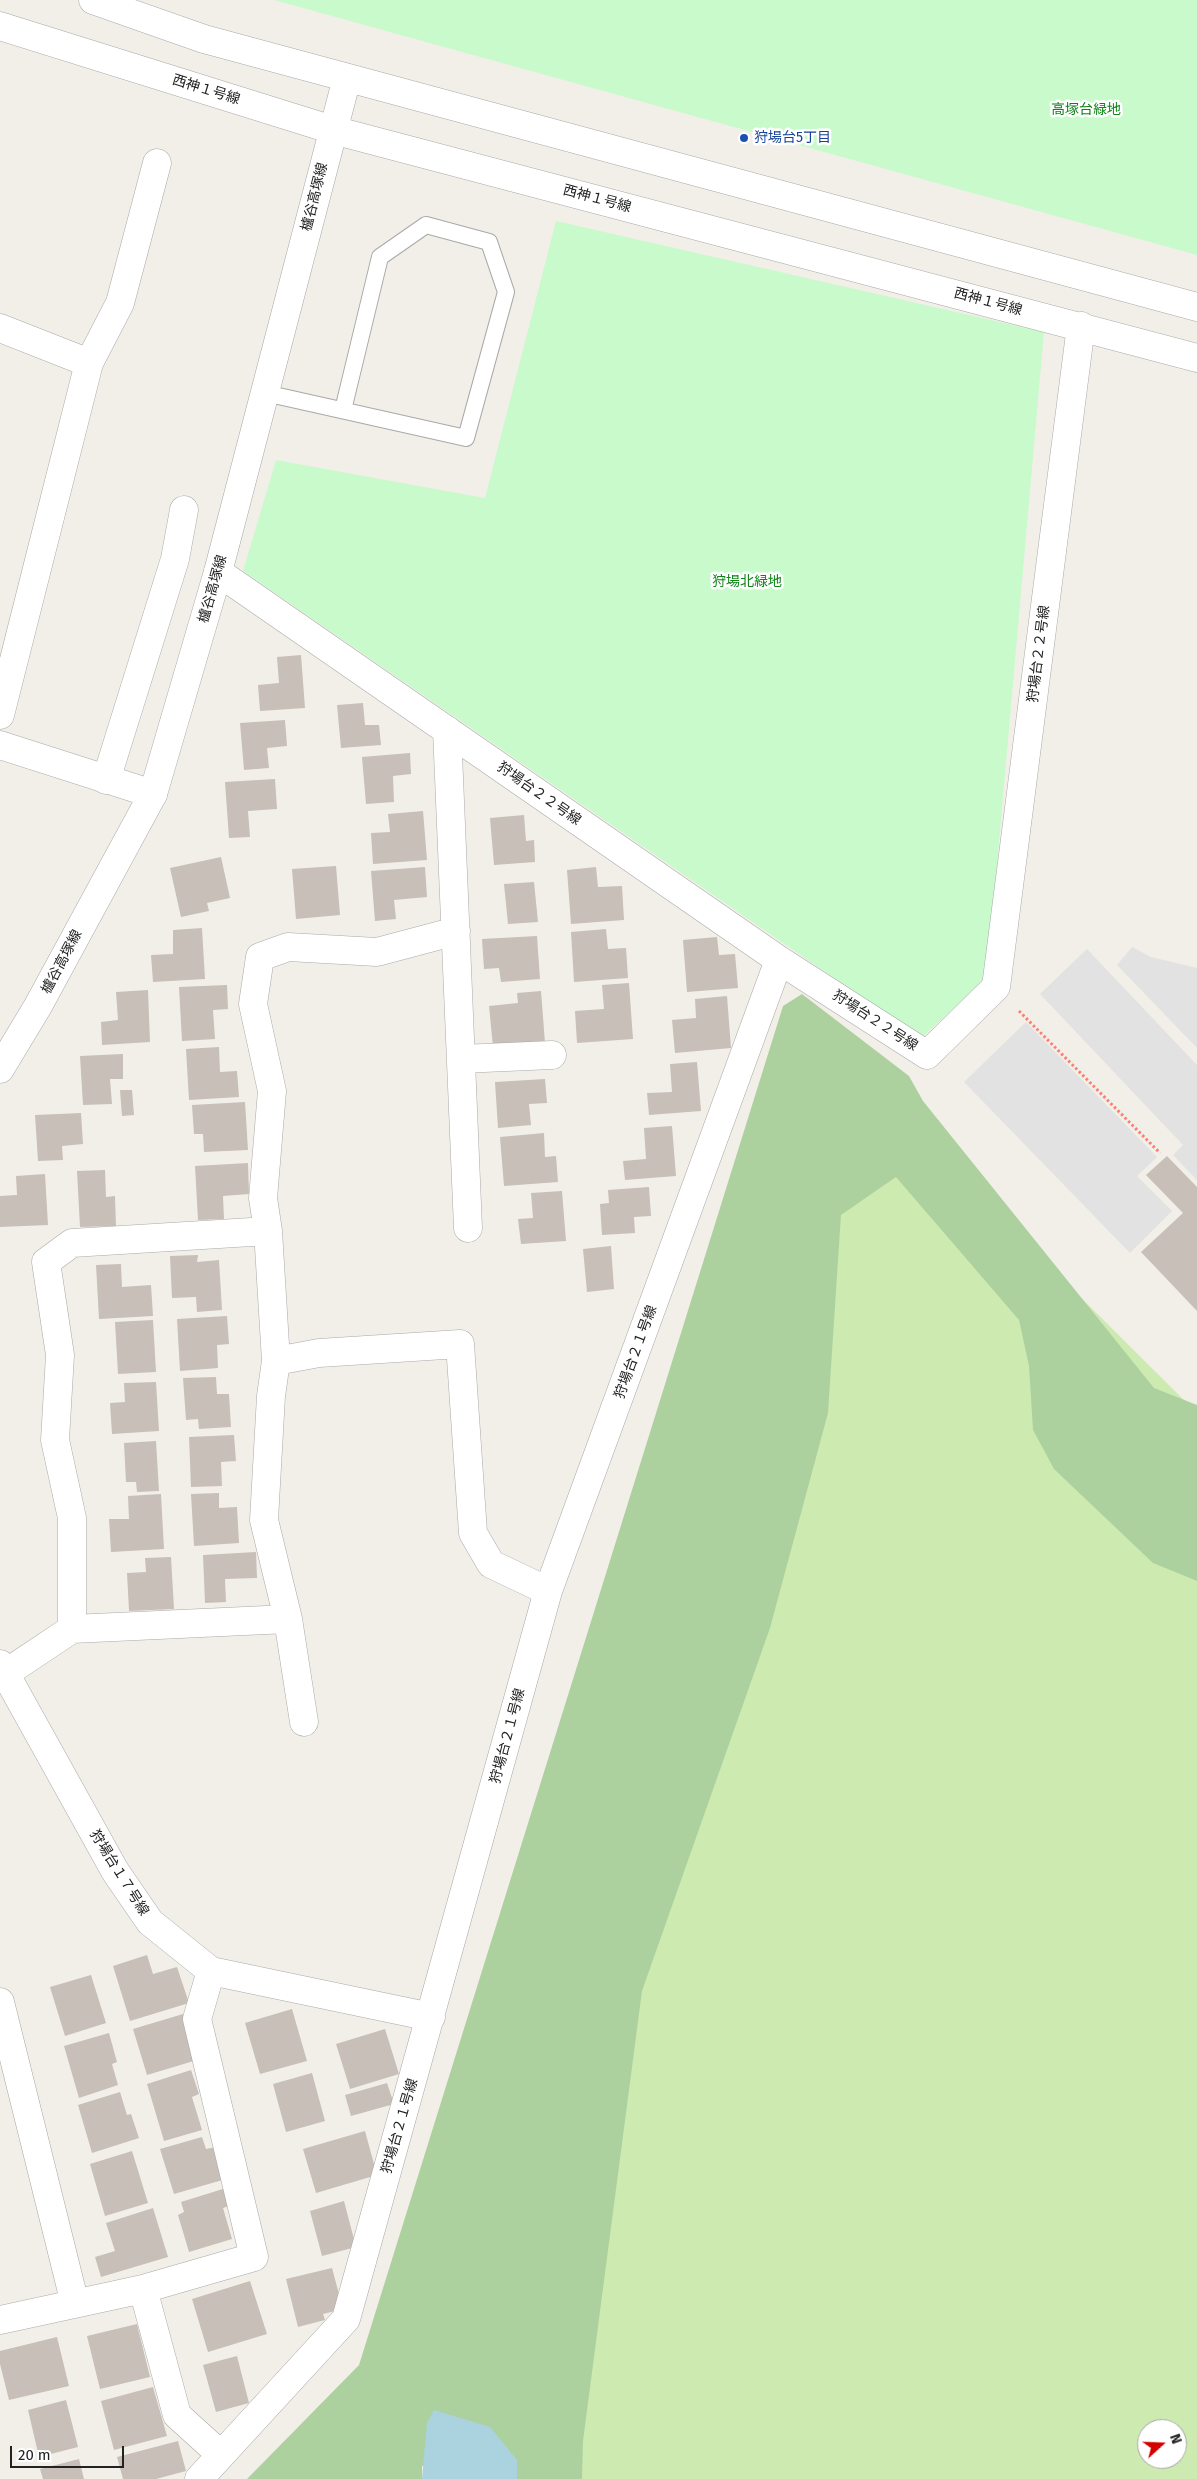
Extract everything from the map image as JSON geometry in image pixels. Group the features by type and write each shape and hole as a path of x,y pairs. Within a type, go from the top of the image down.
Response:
{"street":[{"path":"93,0 204,39 1197,307"},
{"name":"西神１号線","path":"0,26 333,130 1197,358"},
{"name":"櫨谷高塚線","path":"0,1069 38,1006 153,794 218,572 347,78"},
{"path":"0,715 89,363 120,303 157,163"},
{"name":"狩場台２２号線","path":"218,572 779,960 927,1055 996,987 1081,326"},
{"path":"0,328 89,363"},
{"path":"106,780 175,559 184,510"},
{"path":"447,730 468,1228"},
{"path":"0,745 153,794"},
{"path":"304,1722 288,1619 264,1520 271,1396 276,1361 268,1231 263,1198 272,1091 253,1004 260,957 288,947 377,952 456,931"},
{"name":"狩場台２１号線","path":"199,2479 346,2319 548,1591 779,960"},
{"path":"461,1059 552,1055"},
{"path":"72,1629 72,1518 56,1440 60,1355 46,1262 72,1243 268,1231"},
{"path":"276,1361 319,1353 460,1344 473,1533 491,1564 548,1591"},
{"path":"2,1671 72,1629 288,1619"},
{"name":"狩場台１７号線","path":"2,1671 120,1878 150,1922 211,1971 430,2017"},
{"path":"0,2320 143,2289 254,2257 197,2019 211,1971"},
{"path":"0,2002 75,2304"},
{"path":"143,2289 177,2415 221,2455"}],"lane":[{"path":"265,392 343,410 466,438 506,292 489,242 426,225 380,257 343,410"}],"path":[{"path":"996,987 1160,1153"}],"green space":[{"name":"高塚台緑地","path":"274,0 1197,0 1197,255"},
{"name":"狩場北緑地","path":"556,221 1044,332 987,978 921,1038 243,571 276,460 485,498"},
{"path":"802,994 909,1076 923,1101 1154,1388 1197,1405 1197,1581 1153,1563 1054,1469 1033,1430 1029,1366 1019,1320 896,1177 841,1215 828,1413 770,1628 642,1991 583,2441 582,2479 517,2479 517,2460 422,2466 422,2479 247,2479 359,2365 783,1006"},
{"path":"829,1047 1197,1413 1197,2479 568,2479 565,2323"}],"shaded area":[{"path":"1132,947 1151,957 1197,968 1197,1048 1117,965"},
{"path":"1087,949 1197,1065 1197,1180 1173,1155 1183,1145 1040,994"},
{"path":"1026,1022 1157,1157 1137,1176 1172,1211 1130,1253 964,1082"}],"water":[{"path":"434,2410 490,2427 517,2460 517,2479 422,2479 427,2423"}],"building":[{"path":"301,655 305,708 260,711 258,685 279,683 277,657"},
{"path":"363,703 365,725 379,725 381,745 341,748 337,705"},
{"path":"285,720 287,746 267,748 269,768 244,770 240,723"},
{"path":"410,753 411,774 393,776 394,802 366,804 362,757"},
{"path":"275,779 277,809 248,811 250,837 229,838 225,782"},
{"path":"423,811 427,860 373,864 371,833 390,832 388,814"},
{"path":"524,815 526,841 534,840 535,862 494,865 490,818"},
{"path":"221,857 230,898 207,903 209,911 181,917 170,868"},
{"path":"336,866 340,915 296,919 292,869"},
{"path":"425,867 427,897 394,900 396,919 375,921 371,871"},
{"path":"596,867 598,887 622,886 624,920 571,924 567,870"},
{"path":"534,882 538,922 508,924 504,884"},
{"path":"202,928 205,979 153,982 151,955 173,954 173,930"},
{"path":"606,929 608,949 626,948 628,978 574,982 571,932"},
{"path":"537,936 540,979 501,982 499,968 484,969 482,939"},
{"path":"717,937 719,955 735,954 738,988 687,992 683,940"},
{"path":"629,983 633,1039 577,1043 575,1011 604,1009 602,985"},
{"path":"227,985 228,1009 213,1010 215,1039 182,1041 179,987"},
{"path":"148,990 150,1042 102,1045 101,1022 118,1020 116,992"},
{"path":"541,991 545,1043 493,1047 489,1006 518,1003 517,993"},
{"path":"727,996 731,1048 675,1053 672,1020 696,1018 695,999"},
{"path":"219,1047 220,1072 237,1071 239,1097 189,1100 186,1049"},
{"path":"123,1054 123,1079 110,1079 112,1104 83,1105 80,1056"},
{"path":"697,1062 701,1111 649,1115 647,1093 672,1092 670,1064"},
{"path":"545,1079 547,1103 529,1104 531,1125 498,1128 495,1082"},
{"path":"120,1090 132,1090 134,1115 122,1116"},
{"path":"245,1102 248,1150 204,1152 203,1134 194,1134 192,1105"},
{"path":"81,1113 83,1144 62,1146 63,1160 38,1161 35,1115"},
{"path":"672,1126 676,1176 625,1180 623,1161 646,1159 644,1128"},
{"path":"544,1133 545,1157 556,1156 558,1182 504,1186 500,1137"},
{"path":"1167,1156 1197,1187 1197,1311 1141,1252 1183,1213 1146,1175"},
{"path":"248,1163 249,1194 223,1196 224,1219 198,1220 195,1166"},
{"path":"105,1170 106,1197 115,1196 116,1226 80,1227 77,1171"},
{"path":"45,1174 48,1225 0,1227 0,1196 17,1195 16,1176"},
{"path":"649,1187 651,1216 634,1217 635,1233 602,1235 600,1204 609,1203 608,1190"},
{"path":"562,1191 566,1241 521,1244 518,1219 533,1218 531,1193"},
{"path":"611,1246 614,1289 587,1292 583,1249"},
{"path":"198,1255 197,1262 219,1260 222,1310 197,1312 196,1297 172,1298 170,1256"},
{"path":"121,1264 122,1287 151,1285 153,1316 99,1319 96,1265"},
{"path":"227,1316 229,1344 217,1345 218,1368 180,1371 177,1319"},
{"path":"153,1320 156,1372 118,1374 115,1322"},
{"path":"216,1377 217,1394 229,1394 231,1427 199,1429 198,1419 186,1420 183,1378"},
{"path":"156,1382 159,1431 112,1434 110,1403 125,1402 124,1383"},
{"path":"234,1435 236,1461 221,1462 222,1486 191,1487 189,1437"},
{"path":"156,1441 159,1491 137,1492 136,1482 126,1482 124,1443"},
{"path":"219,1493 219,1508 237,1507 239,1543 194,1546 191,1494"},
{"path":"161,1494 164,1549 111,1552 109,1519 129,1519 128,1496"},
{"path":"256,1552 257,1578 225,1579 226,1602 205,1603 203,1555"},
{"path":"171,1557 174,1609 129,1611 127,1573 146,1572 145,1558"},
{"path":"147,1955 153,1974 177,1967 189,2003 130,2021 113,1966"},
{"path":"91,1975 106,2023 65,2036 50,1987"},
{"path":"292,2009 307,2061 260,2074 245,2023"},
{"path":"183,2014 197,2060 147,2075 133,2029"},
{"path":"385,2029 399,2074 350,2089 336,2044"},
{"path":"109,2033 117,2062 112,2064 118,2085 79,2098 64,2046"},
{"path":"191,2070 199,2094 192,2097 202,2130 164,2141 147,2084"},
{"path":"312,2073 325,2121 286,2132 273,2084"},
{"path":"387,2083 394,2104 351,2116 345,2095"},
{"path":"120,2092 127,2115 131,2114 139,2138 92,2153 78,2105"},
{"path":"365,2131 377,2175 316,2193 303,2149"},
{"path":"202,2137 206,2149 216,2147 226,2179 174,2194 160,2149"},
{"path":"132,2151 148,2203 105,2216 90,2164"},
{"path":"226,2188 232,2205 223,2208 232,2239 189,2252 178,2215 184,2212 181,2202"},
{"path":"344,2201 356,2247 322,2256 310,2211"},
{"path":"153,2208 168,2257 101,2277 95,2257 115,2251 106,2223"},
{"path":"332,2268 343,2309 323,2314 325,2320 298,2327 286,2279"},
{"path":"250,2281 267,2334 208,2352 192,2299"},
{"path":"137,2324 150,2377 100,2389 87,2336"},
{"path":"57,2337 69,2386 9,2400 0,2364 0,2351"},
{"path":"237,2356 249,2403 216,2412 203,2365"},
{"path":"153,2387 167,2436 114,2450 101,2401"},
{"path":"66,2400 78,2447 39,2457 28,2410"},
{"path":"178,2441 186,2471 156,2479 123,2479 117,2457"},
{"path":"79,2459 84,2479 43,2479 40,2469"}],"place":[{"name":"狩場台5丁目","path":"744,138"}]}
